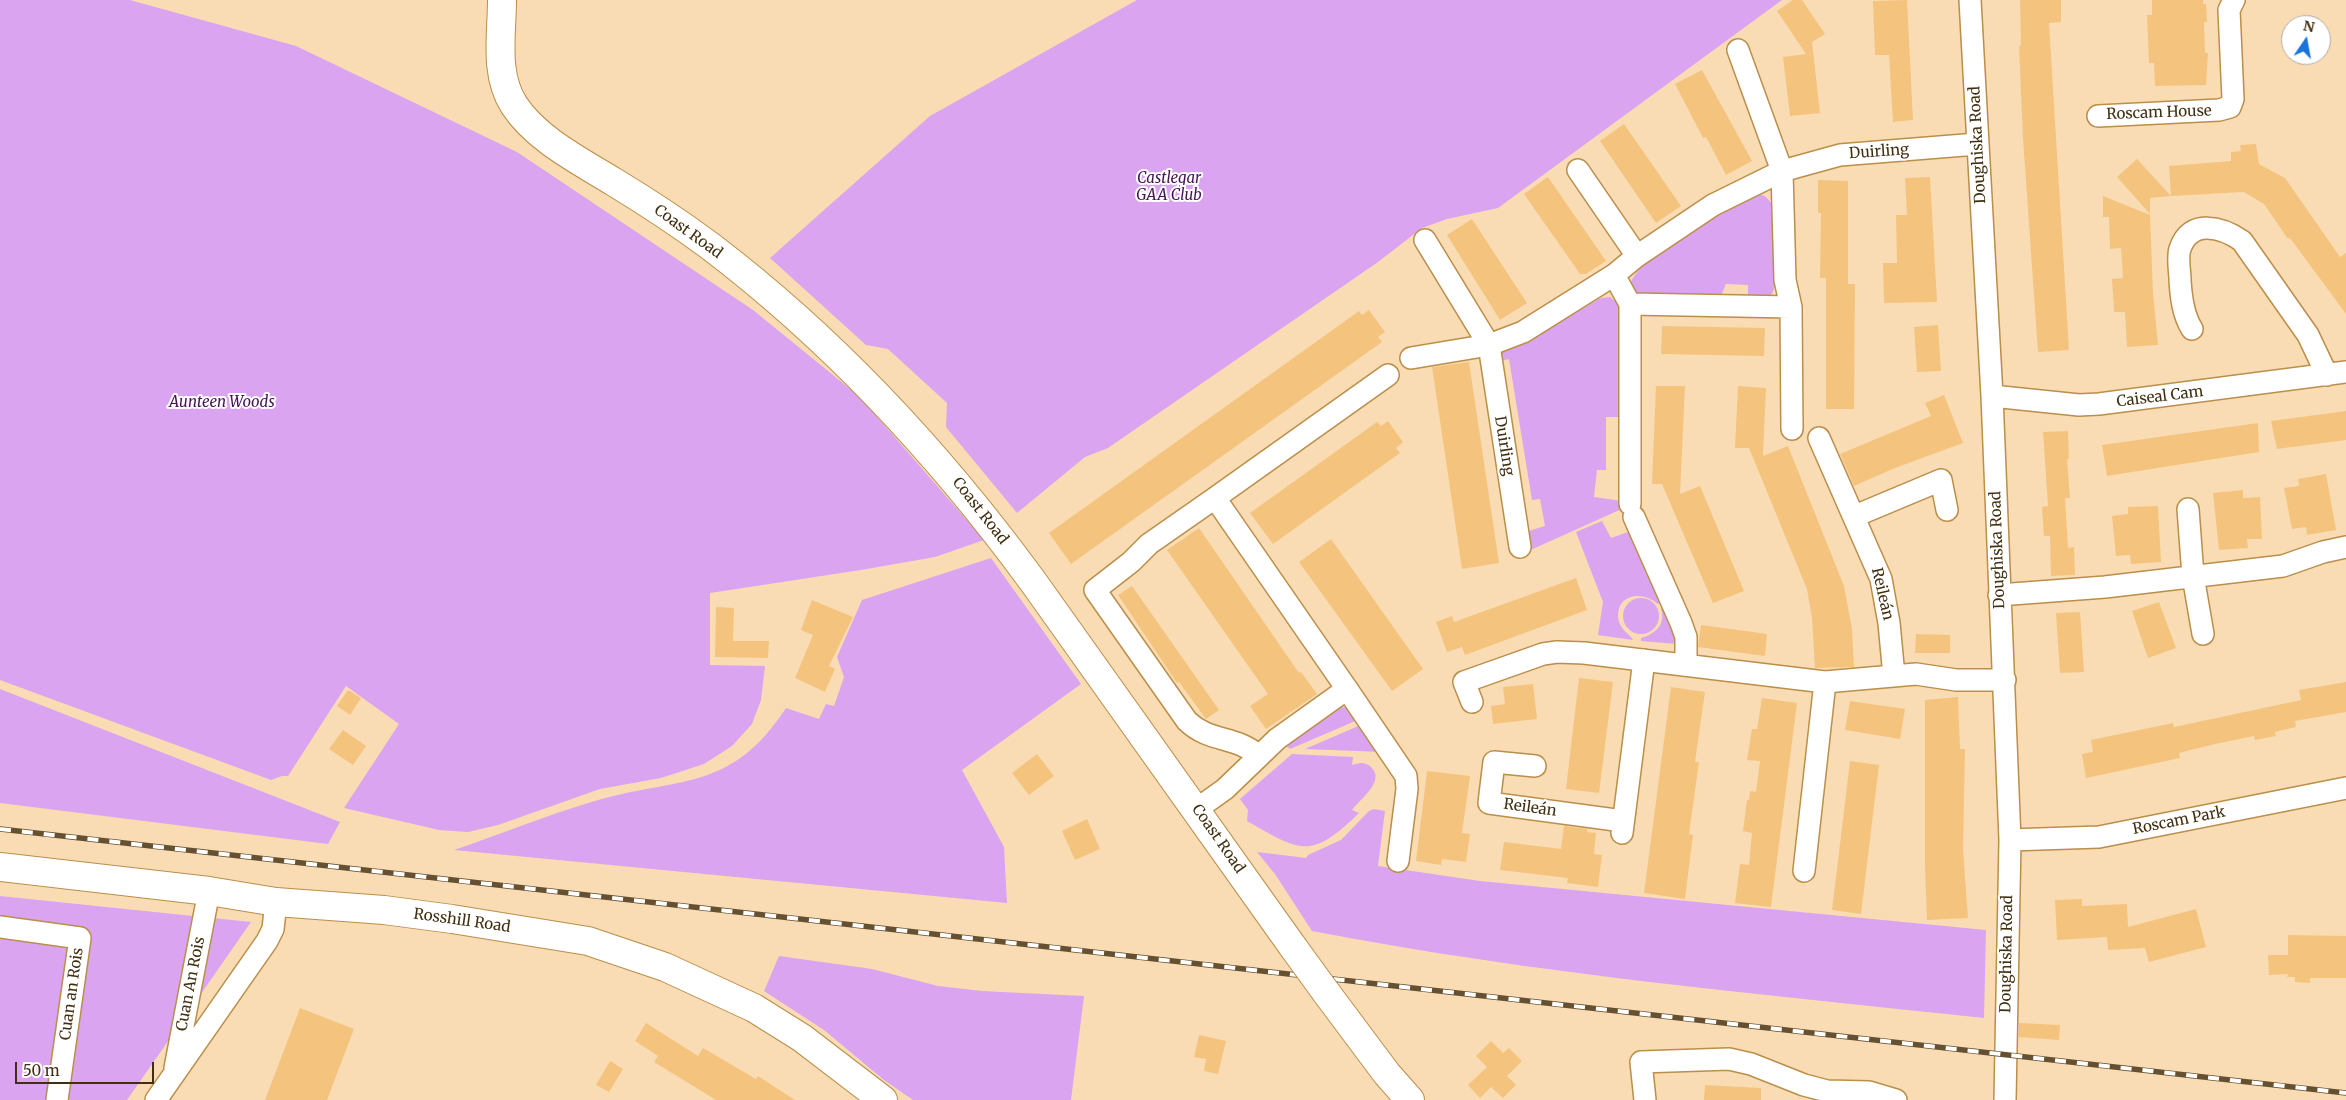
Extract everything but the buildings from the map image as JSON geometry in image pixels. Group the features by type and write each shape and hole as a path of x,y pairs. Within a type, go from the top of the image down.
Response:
{"main road":[{"name":"Coast Road","path":"502,0 501,63 503,77 513,104 522,115 554,143 657,209 710,247 827,346 939,460 996,530 1145,741 1197,809 1325,991 1387,1074 1410,1100"},
{"name":"Rosshill Road","path":"0,867 276,902 384,910 588,941 629,954 710,987 754,1008 802,1038 883,1100"}],"street":[{"name":"Doughiska Road","path":"1970,0 1992,396 1999,595 2005,680 2010,840 2005,1100"},
{"name":"Roscam House","path":"2098,116 2219,110 2230,107 2233,99 2229,10 2234,0"},
{"path":"1738,50 1782,171 1785,280 1791,308 1792,429"},
{"name":"Duirling","path":"1411,358 1489,345 1523,332 1614,275 1637,256 1713,204 1782,171 1840,155 1977,144"},
{"path":"1578,170 1637,256"},
{"name":"Caiseal Cam","path":"2192,329 2186,319 2181,291 2180,250 2188,236 2202,228 2227,231 2242,241 2337,373"},
{"name":"Duirling","path":"1425,240 1489,345 1520,547"},
{"path":"1614,275 1630,304 1632,510 1686,637 1686,666"},
{"path":"1630,304 1791,308"},
{"name":"Caiseal Cam","path":"1992,396 2079,406 2337,373"},
{"path":"1258,755 1239,742 1208,736 1187,721 1095,590 1131,562 1149,544 1388,375"},
{"name":"Reileán","path":"1819,438 1855,516 1881,579 1889,623 1894,676"},
{"path":"1855,516 1941,480 1947,510"},
{"path":"1215,498 1406,776 1407,788 1398,861"},
{"path":"2188,509 2193,576 2203,634"},
{"path":"1999,595 2105,587 2283,566 2323,552 2346,547"},
{"path":"1472,702 1464,682 1543,654 1557,652 1584,653 1825,682 1916,674 1956,680 2005,680"},
{"name":"Reileán","path":"1535,766 1494,762 1489,803 1622,827 1644,660"},
{"path":"1804,871 1825,682"},
{"path":"1197,809 1224,789 1277,739 1347,689"},
{"name":"Roscam Park","path":"2010,840 2099,837 2346,788"},
{"name":"Cuan An Rois","path":"173,1076 209,892"},
{"path":"156,1100 267,941 273,929 276,902"},
{"name":"Cuan an Rois","path":"0,927 80,938 57,1100"},
{"path":"1645,1100 1641,1062 1729,1059 1751,1064 1804,1085 1827,1091 1869,1092 1896,1100"}],"green space":[{"name":"Aunteen Woods","path":"0,0 130,0 296,46 517,152 753,310 860,397 984,540 935,557 710,593 710,665 765,666 761,700 752,724 732,746 704,764 661,778 600,789 498,825 468,832 439,830 344,808 399,724 346,686 288,776 271,780 0,680"},
{"name":"Castlegar GAA Club","path":"1137,0 1782,0 1498,208 1447,219 1422,228 1378,262 1108,448 1085,457 1017,513 946,427 947,403 888,349 866,345 770,258 930,116"},
{"path":"1758,194 1765,196 1774,206 1778,266 1777,278 1770,297 1748,300 1748,285 1726,284 1720,298 1638,295 1631,282 1652,258 1688,233"},
{"path":"1610,297 1619,304 1623,313 1620,417 1606,417 1606,470 1597,470 1594,497 1622,501 1624,508 1526,552 1522,533 1545,526 1540,499 1532,500 1509,359 1495,362 1496,354 1528,340 1601,298"},
{"path":"1602,521 1611,538 1631,531 1663,601 1658,604 1651,599 1637,596 1624,600 1618,613 1619,622 1633,640 1598,635 1603,602 1576,532"},
{"path":"991,558 1081,684 962,770 1004,847 1007,903 454,850 595,801 678,783 701,777 723,768 744,755 765,735 786,708 819,719 826,704 834,706 844,677 837,657 862,600"},
{"path":"1641,598 1654,603 1659,616 1654,629 1641,634 1628,629 1623,616 1628,603"},
{"path":"1666,607 1676,633 1677,644 1641,641 1641,638 1651,634 1661,624 1661,609"},
{"path":"0,689 340,822 328,844 0,803"},
{"path":"1341,707 1351,708 1360,719 1290,749 1285,745 1334,709"},
{"path":"1363,724 1382,752 1305,749"},
{"path":"1292,754 1353,757 1352,765 1364,763 1375,772 1374,784 1352,810 1359,813 1343,828 1317,844 1305,846 1294,844 1247,821 1248,810 1240,799"},
{"path":"1374,809 1385,811 1378,866 1480,881 1986,930 1984,1018 1647,982 1479,959 1312,931 1275,874 1257,852 1306,858 1308,855 1341,840 1369,811"},
{"path":"0,896 251,922 127,1100 0,1100"},
{"path":"779,956 872,969 938,986 982,991 1084,996 1071,1100 913,1100 884,1080 824,1030 764,991"}],"railway":[{"path":"0,829 2346,1093"}]}
